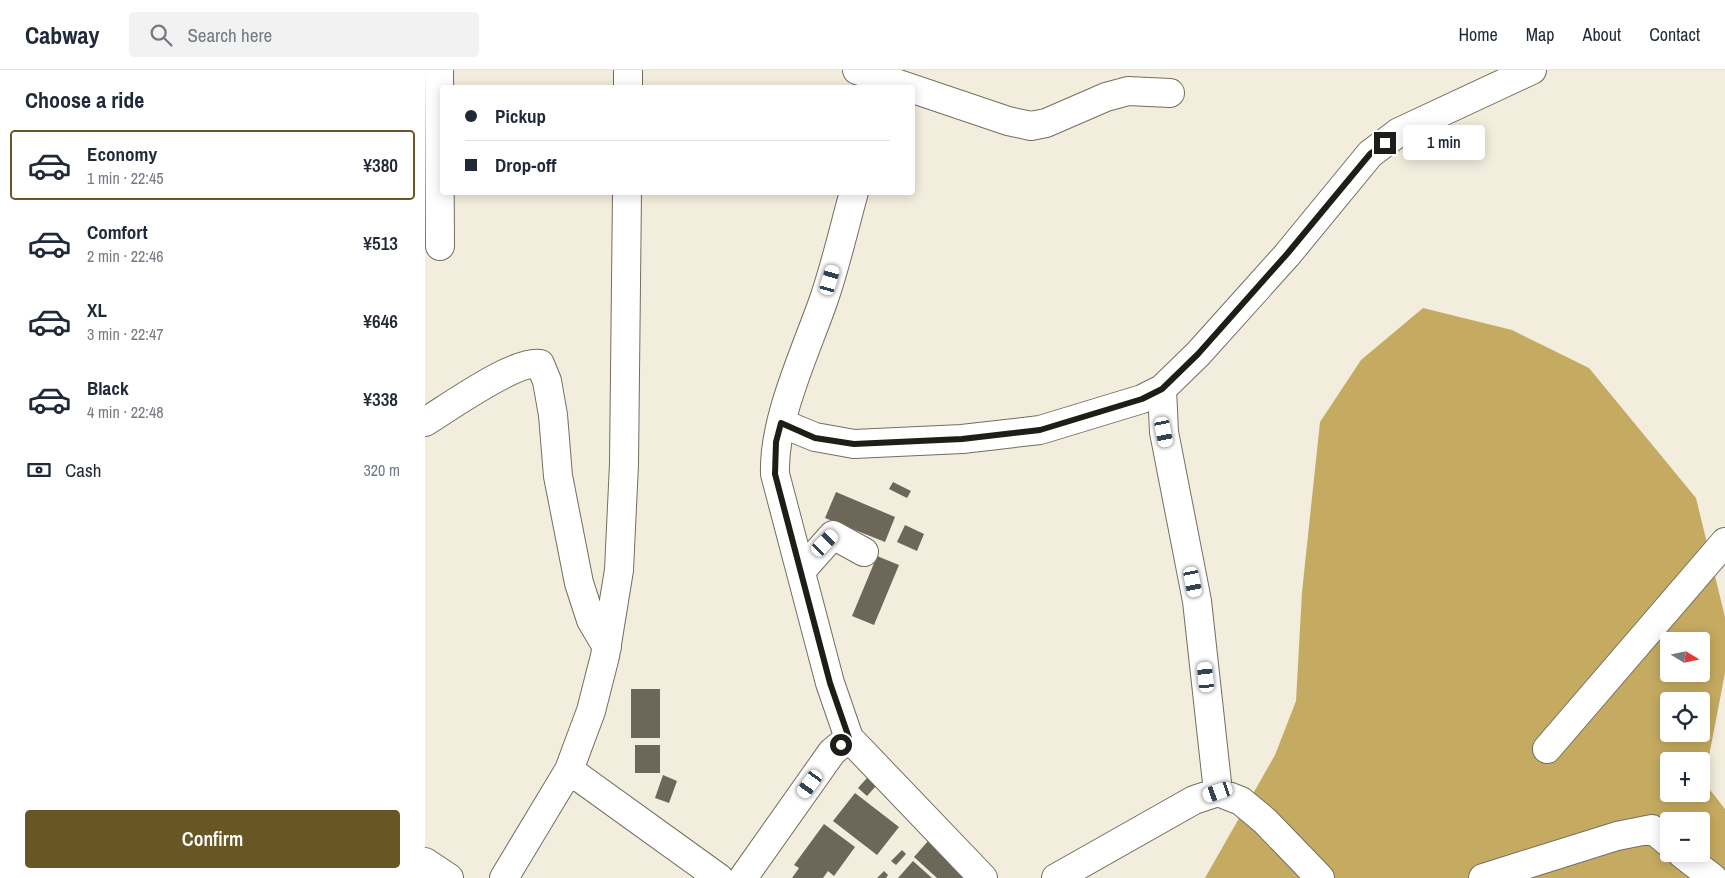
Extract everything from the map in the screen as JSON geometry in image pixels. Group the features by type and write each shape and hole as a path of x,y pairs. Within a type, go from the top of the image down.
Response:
{"street":[{"path":"439,70 440,246"},
{"path":"628,70 628,85"},
{"path":"857,70 904,85"},
{"path":"781,423 815,438 854,444 962,439 1040,430 1142,399 1162,389 1198,354 1287,254 1370,154 1399,132 1532,70"},
{"path":"915,89 1008,121 1031,126 1046,123 1106,97 1129,91 1170,93"},
{"path":"504,878 569,770 591,711 607,647 619,570 623,493 627,195"},
{"path":"853,195 825,297 781,423 776,442 775,474 830,683 849,738 983,878"},
{"path":"425,422 514,369 531,362 540,364 547,380 553,415 558,476 579,583 591,620 607,647"},
{"path":"1162,389 1164,432 1197,601 1218,792"},
{"path":"801,571 833,535 864,552"},
{"path":"1547,749 1725,542"},
{"path":"743,878 833,752 849,738"},
{"path":"569,770 719,878"},
{"path":"1057,878 1194,800 1218,792 1241,801 1265,820 1320,878"},
{"path":"1483,878 1617,836 1652,830 1660,836"},
{"path":"425,862 449,878"},
{"path":"1692,862 1713,878"}],"shaded area":[{"path":"1423,308 1512,330 1589,368 1696,498 1725,617 1725,673 1710,752 1660,752 1660,802 1710,802 1710,790 1725,809 1725,878 1205,878 1275,755 1296,701 1302,592 1320,422 1361,360"}],"building":[{"path":"893,482 911,491 907,498 889,489"},
{"path":"836,492 895,517 885,542 825,518"},
{"path":"905,525 924,534 917,551 897,542"},
{"path":"877,556 899,565 874,625 852,616"},
{"path":"631,689 660,689 660,738 631,738"},
{"path":"635,745 660,745 660,773 635,773"},
{"path":"663,775 677,781 669,803 655,798"},
{"path":"867,778 876,786 867,796 858,788"},
{"path":"855,793 899,827 877,855 833,821"},
{"path":"824,824 855,847 834,876 828,871 823,878 792,878 799,868 794,865"},
{"path":"929,840 966,878 937,878 914,857"},
{"path":"902,850 906,854 896,865 891,861"},
{"path":"913,861 932,878 898,878"},
{"path":"884,871 888,875 886,878 877,878"}],"route":[{"path":"841,745 849,738 830,683 775,474 776,442 781,423 815,438 854,444 962,439 1040,430 1142,399 1162,389 1198,354 1287,254 1370,154 1385,143"}]}
